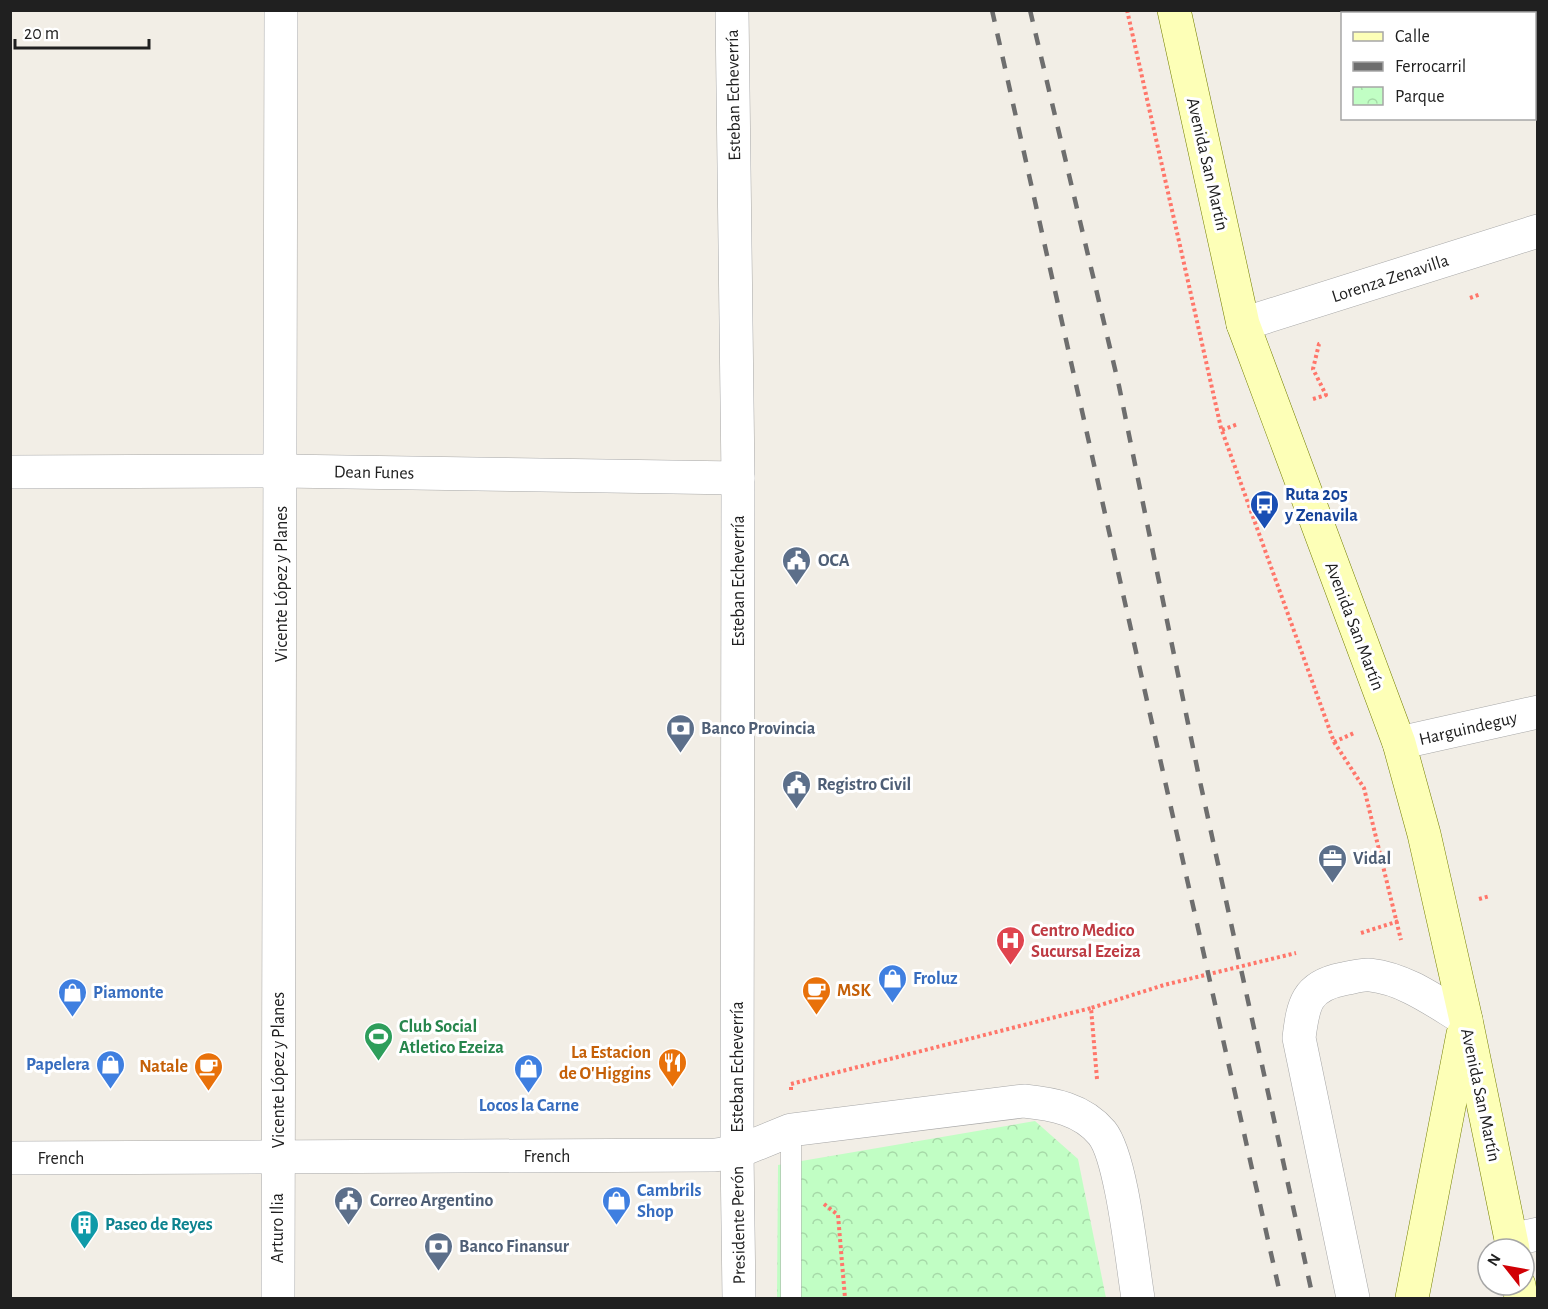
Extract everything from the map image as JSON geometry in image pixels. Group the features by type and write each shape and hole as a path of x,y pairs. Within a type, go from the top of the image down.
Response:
{"main road":[{"name":"Avenida San Martín","path":"1174,10 1244,324 1399,743 1519,1237"},
{"path":"1412,1299 1439,1145 1466,1020"}],"street":[{"name":"Vicente López y Planes","path":"277,1158 282,471 281,10"},
{"name":"Esteban Echeverría","path":"732,10 738,478 737,1152"},
{"name":"Lorenza Zenavilla","path":"1244,324 1538,231"},
{"name":"Dean Funes","path":"10,472 282,471 738,478"},
{"name":"Harguindeguy","path":"1399,743 1538,712"},
{"path":"1353,1299 1299,1038 1302,1010 1311,992 1330,981 1369,975 1410,987 1466,1020"},
{"name":"French","path":"10,1158 715,1155 737,1152 791,1130 1024,1101 1053,1104 1076,1112 1102,1133"},
{"path":"1102,1133 1115,1158 1138,1299"},
{"name":"Presidente Perón","path":"737,1152 739,1299"},
{"name":"Arturo Ilia","path":"277,1158 278,1299"}],"lane":[{"path":"791,1130 791,1299"}],"path":[{"path":"1126,10 1222,429 1334,742 1364,788 1397,921 1410,987"},
{"path":"1460,301 1481,294"},
{"path":"1222,429 1326,395 1313,369 1319,344 1330,341"},
{"path":"1353,935 1490,896"},
{"path":"791,1130 791,1084 1091,1008 1164,985 1308,950"},
{"path":"1091,1008 1102,1133"},
{"path":"791,1190 816,1198 838,1215 846,1299"}],"green space":[{"path":"1035,1121 1078,1159 1106,1298 777,1298 778,1165"}],"railway":[{"path":"992,10 1281,1298"},
{"path":"1030,10 1119,386 1199,777 1313,1298"}],"place":[{"name":"Ruta 205 y Zenavila","path":"1264,530"},
{"name":"OCA","path":"797,586"},
{"name":"Banco Provincia","path":"680,754"},
{"name":"Registro Civil","path":"796,810"},
{"name":"Vidal","path":"1332,884"},
{"name":"Centro Medico Sucursal Ezeiza","path":"1010,966"},
{"name":"Froluz","path":"892,1004"},
{"name":"MSK","path":"816,1016"},
{"name":"Piamonte","path":"72,1018"},
{"name":"Club Social Atletico Ezeiza","path":"378,1062"},
{"name":"La Estacion de O'Higgins","path":"672,1088"},
{"name":"Papelera","path":"111,1090"},
{"name":"Natale","path":"209,1092"},
{"name":"Locos la Carne","path":"529,1094"},
{"name":"Correo Argentino","path":"349,1226"},
{"name":"Cambrils Shop","path":"616,1226"},
{"name":"Paseo de Reyes","path":"84,1250"},
{"name":"Banco Finansur","path":"438,1272"}]}
